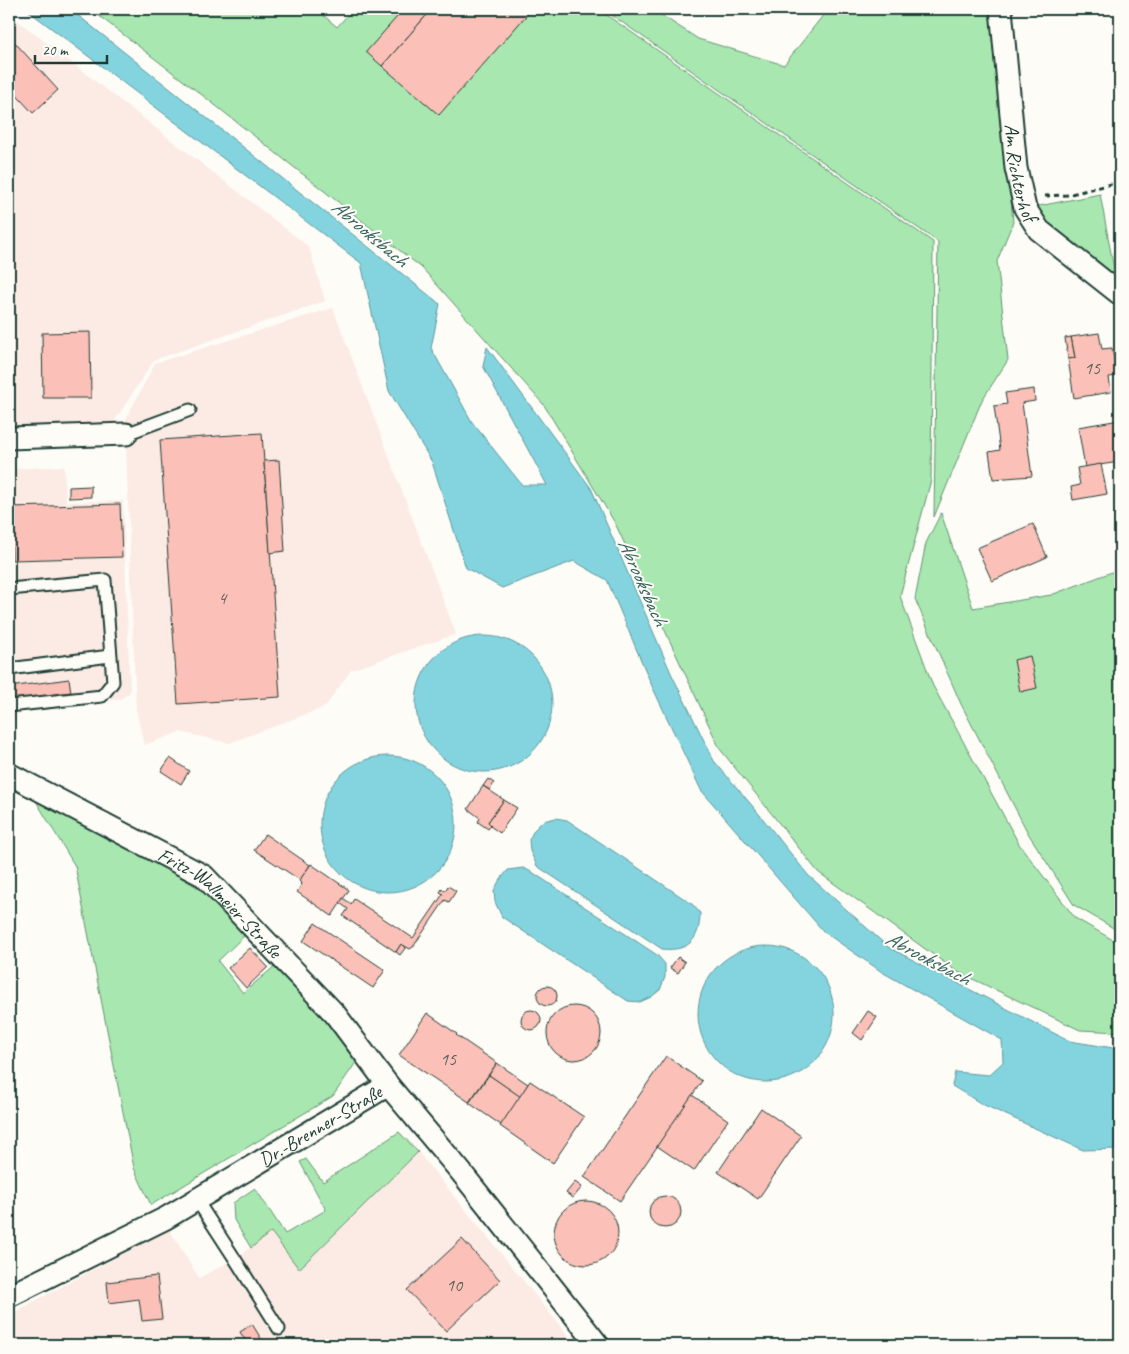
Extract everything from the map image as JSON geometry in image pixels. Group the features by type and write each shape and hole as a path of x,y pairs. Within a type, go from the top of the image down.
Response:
{"street":[{"name":"Am Richterhof","path":"1001,9 1016,168 1025,208 1039,230 1120,294"},
{"path":"9,438 126,434"},
{"name":"Fritz-Wallmeier-Straße","path":"9,774 204,876 335,1014 388,1084"},
{"name":"Dr.-Brenner-Straße","path":"9,1296 166,1218 388,1084 462,1172 598,1345"}],"lane":[{"path":"126,434 190,410"},
{"path":"9,590 105,580 113,682 102,696 9,706"},
{"path":"9,669 110,656"},
{"path":"196,1199 279,1329"}],"path":[{"path":"1022,196 1067,195 1120,182"}],"shaded area":[{"path":"9,14 309,247 325,301 154,360 114,422 9,426"},
{"path":"333,308 456,634 351,670 325,707 229,743 180,732 144,745 136,710 125,421 155,363"},
{"path":"64,466 66,502 123,501 130,692 121,699 9,714 9,469"},
{"path":"418,1152 576,1345 9,1345 9,1315 169,1229 199,1278 235,1259 271,1232 299,1268"}],"green space":[{"path":"90,9 316,9 337,27 353,9 598,9 933,242 931,480 900,596 933,686 1019,844 1075,918 1120,944 1120,1032 1080,1030 956,971 818,872 720,749 615,523 544,405 422,268"},
{"path":"603,9 652,9 698,39 784,65 828,9 994,9 1013,222 997,261 1008,360 982,400 934,517 938,242"},
{"path":"1100,194 1116,280 1062,240 1034,207"},
{"path":"941,513 973,608 1051,595 1120,569 1120,932 1074,905 1028,833 961,704 915,599 926,543"},
{"path":"36,801 133,849 207,893 245,935 218,961 243,993 275,966 359,1058 333,1096 151,1205 134,1168 75,866"},
{"path":"399,1132 418,1152 299,1269 271,1232 251,1248 234,1220 233,1203 255,1188 285,1234 326,1210 300,1162 306,1159 323,1182"}],"water":[{"path":"26,9 70,9 440,304 431,348 472,422 522,485 547,485 483,366 487,347 591,488 671,673 714,761 808,875 888,947 1069,1041 1120,1049 1120,1147 1118,1149 1083,1150 982,1104 952,1086 955,1072 989,1075 1003,1062 1002,1040 882,972 824,932 701,790 652,686 607,580 574,561 502,588 466,568 432,462 389,391 361,263"},
{"path":"484,636 510,642 532,656 546,678 552,704 546,730 532,752 510,766 484,772 458,766 436,752 422,730 416,704 422,678 436,656 458,642"},
{"path":"388,756 414,761 436,776 451,798 456,824 451,850 436,872 414,887 388,892 362,887 340,872 325,850 320,824 325,798 340,776 362,761"},
{"path":"556,818 567,820 692,904 700,913 698,930 691,942 679,948 662,949 537,866 530,851 529,840 534,830 543,821"},
{"path":"523,868 532,872 657,955 665,964 665,977 660,990 640,1002 628,1001 502,917 495,902 494,891 508,870"},
{"path":"766,946 792,951 814,966 829,988 834,1014 829,1040 814,1062 792,1077 766,1082 740,1077 718,1062 703,1040 698,1014 703,988 718,966 740,951"}],"building":[{"path":"404,9 432,9 382,66 366,52"},
{"path":"432,9 532,9 439,115 382,66"},
{"path":"9,36 58,90 33,113 9,87"},
{"path":"90,332 91,398 43,398 42,333"},
{"path":"1099,333 1102,349 1112,348 1117,376 1109,377 1111,392 1074,398 1068,359 1075,358 1071,337"},
{"path":"1071,337 1075,358 1068,359 1065,338"},
{"path":"1034,389 1035,401 1022,403 1032,476 993,479 989,452 1000,450 994,406 1007,404 1005,393"},
{"path":"1120,420 1120,462 1085,467 1078,427"},
{"path":"262,433 280,697 178,704 160,440"},
{"path":"279,460 285,551 270,553 264,461"},
{"path":"1101,464 1107,494 1073,500 1071,487 1080,485 1077,468"},
{"path":"91,486 91,497 69,498 69,487"},
{"path":"120,504 122,557 12,560 11,507"},
{"path":"1033,524 1047,557 992,581 977,548"},
{"path":"1030,656 1037,688 1020,692 1014,660"},
{"path":"69,679 71,692 9,700 9,687"},
{"path":"170,758 189,771 181,784 161,771"},
{"path":"488,779 494,783 490,790 483,786"},
{"path":"483,786 504,800 488,822 491,825 488,829 478,822 480,818 468,809"},
{"path":"504,800 517,808 500,833 490,826 488,822"},
{"path":"265,834 310,865 300,880 254,850"},
{"path":"311,864 349,890 332,916 297,892 302,884 299,881"},
{"path":"448,886 456,891 449,902 445,900 413,947 410,949 401,944 396,952 343,916 348,909 340,903 343,898 351,904 354,899 413,938 443,894 440,892 442,889 445,891"},
{"path":"315,923 385,970 373,988 303,941"},
{"path":"401,944 406,947 400,955 396,952"},
{"path":"250,948 268,967 246,988 228,968"},
{"path":"678,957 685,962 678,973 670,968"},
{"path":"547,986 554,989 557,996 554,1003 547,1006 540,1003 537,996 540,989"},
{"path":"569,1006 579,1006 589,1010 597,1018 601,1033 597,1048 589,1056 579,1060 569,1060 559,1056 551,1048 547,1038 547,1028 551,1018 559,1010"},
{"path":"531,1010 538,1013 541,1020 538,1027 531,1030 524,1027 521,1020 524,1013"},
{"path":"868,1011 877,1017 862,1040 853,1033"},
{"path":"427,1013 497,1063 469,1102 399,1055"},
{"path":"666,1056 702,1081 620,1201 584,1177"},
{"path":"497,1063 528,1084 520,1097 489,1075"},
{"path":"489,1075 521,1097 501,1125 469,1103"},
{"path":"530,1081 584,1117 553,1163 500,1126"},
{"path":"692,1095 728,1120 694,1171 657,1146"},
{"path":"761,1108 801,1136 758,1199 718,1172"},
{"path":"575,1182 582,1187 573,1198 566,1193"},
{"path":"665,1196 677,1200 681,1212 677,1224 665,1228 653,1224 649,1212 653,1200"},
{"path":"586,1201 598,1203 609,1210 616,1221 618,1233 616,1245 609,1256 598,1263 586,1265 574,1263 563,1256 556,1245 554,1233 556,1221 563,1210 574,1203"},
{"path":"462,1239 500,1280 446,1331 407,1290"},
{"path":"157,1276 162,1319 142,1321 139,1299 109,1303 107,1282"},
{"path":"252,1324 265,1345 248,1345 240,1332"}],"water label":[{"name":"Abrooksbach","path":"370,233"},
{"name":"Abrooksbach","path":"643,582"},
{"name":"Abrooksbach","path":"928,958"}]}
